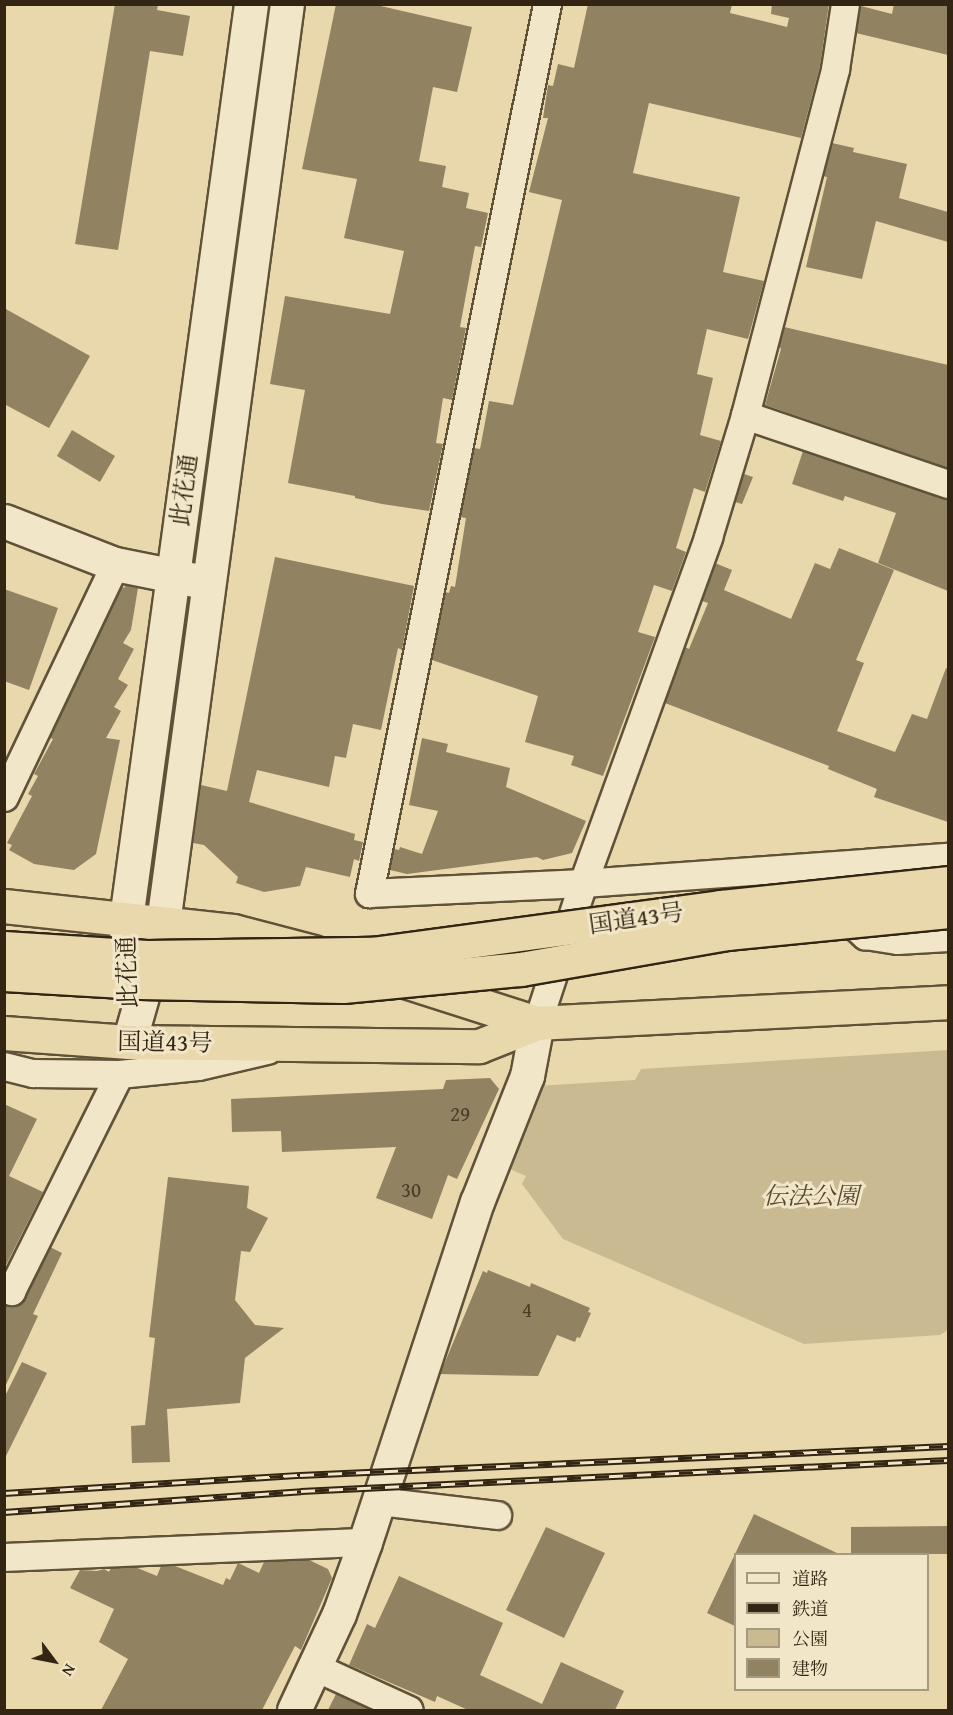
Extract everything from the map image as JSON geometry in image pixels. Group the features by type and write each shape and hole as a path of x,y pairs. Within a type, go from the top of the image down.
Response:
{"highway":[{"name":"国道43号","path":"4,948 147,957 373,954 721,907 948,883"},
{"name":"国道43号","path":"4,906 233,931 276,940 537,1023"},
{"name":"国道43号","path":"4,974 141,982 343,986 521,969 728,933 948,911"},
{"name":"国道43号","path":"4,1033 129,1042 479,1046 537,1023 948,1002"}],"street":[{"name":"此花通","path":"129,1042 126,919 251,4"},
{"name":"此花通","path":"129,1042 163,923 287,4"},
{"path":"547,4 369,893 584,883 793,870 948,857"},
{"path":"294,1710 339,1614 365,1542 477,1202 526,1076 537,1023 584,883 708,537 745,415 835,69 845,4"},
{"path":"745,415 948,484"},
{"path":"4,521 115,564 209,582"},
{"path":"4,796 115,564"},
{"path":"793,870 865,935 897,940 948,937"},
{"path":"4,1066 33,1073 119,1074 226,1061 289,1044"},
{"path":"4,1288 11,1291 119,1074"},
{"path":"378,1501 496,1515"},
{"path":"4,1557 365,1542"},
{"path":"315,1667 409,1710"}],"green space":[{"name":"伝法公園","path":"948,1050 948,1330 940,1335 804,1344 563,1239 522,1184 526,1176 505,1167 537,1086 635,1080 641,1069"}],"building":[{"path":"115,4 158,4 157,10 190,16 183,56 150,51 118,250 75,244"},
{"path":"336,4 372,4 472,27 457,92 433,87 419,161 446,166 442,187 469,193 466,208 488,213 481,247 475,246 460,327 466,328 452,400 443,398 436,443 443,444 429,511 382,504 355,498 355,496 288,483 305,390 270,384 285,296 390,314 404,251 344,238 357,179 302,169"},
{"path":"588,4 732,4 730,13 787,27 789,18 771,14 772,4 829,4 820,66 801,138 649,103 633,173 740,197 723,272 764,281 748,339 707,329 697,374 713,378 700,435 721,441 705,492 694,488 676,548 686,552 672,591 654,585 638,632 655,637 603,776 571,765 574,756 525,742 538,696 432,660 445,592 449,593 451,586 455,587 466,518 460,517 474,448 480,449 489,401 513,405 562,200 529,192 548,118 543,118 548,85 553,86 558,64 574,68"},
{"path":"894,4 948,4 948,55 856,33 861,6 892,14"},
{"path":"832,143 854,148 853,152 907,164 899,198 948,212 948,242 876,221 862,279 806,267 827,177 823,176"},
{"path":"4,308 90,356 49,428 4,404"},
{"path":"784,327 948,365 948,468 765,405 781,349 779,346"},
{"path":"72,430 115,456 100,482 57,456"},
{"path":"803,451 948,499 948,591 878,563 896,513 845,496 843,501 792,484"},
{"path":"744,474 753,477 742,504 735,502"},
{"path":"839,548 894,570 856,660 864,663 837,731 895,752 912,714 927,719 946,668 948,669 948,822 874,797 877,789 828,769 829,766 665,703 685,647 689,649 708,603 702,601 715,563 732,570 724,590 791,619 815,563 830,569"},
{"path":"275,557 414,586 402,650 398,648 381,730 353,724 346,758 335,756 329,787 257,770 249,802 355,834 354,840 363,842 359,861 354,859 350,877 306,867 300,886 264,892 236,883 238,877 204,845 193,843 201,785 227,791"},
{"path":"126,585 138,588 131,630 123,643 134,649 118,679 128,685 114,707 121,711 106,738 120,740 96,854 74,870 34,864 9,850 12,845 7,843 32,796 28,794 38,776 34,774 53,739 50,738 122,586 124,588"},
{"path":"4,589 58,608 29,690 4,681"},
{"path":"422,738 448,744 446,752 510,768 506,787 586,821 572,853 543,860 537,857 407,874 390,870 394,849 399,850 400,847 422,854 438,811 409,805"},
{"path":"490,1078 499,1089 457,1179 448,1175 432,1219 376,1198 396,1147 282,1152 281,1131 232,1132 231,1099 443,1089 446,1080"},
{"path":"4,1104 37,1119 9,1176 43,1192 4,1269"},
{"path":"168,1177 249,1186 247,1208 268,1218 250,1252 241,1251 235,1300 255,1325 284,1328 245,1358 240,1403 167,1409 170,1462 132,1463 131,1426 145,1425 155,1338 149,1337"},
{"path":"50,1247 62,1253 33,1314 38,1316 4,1389 4,1305 13,1307 25,1298"},
{"path":"488,1270 530,1287 531,1283 590,1308 588,1312 591,1313 580,1338 577,1337 575,1342 557,1335 538,1376 440,1374 483,1271 487,1273"},
{"path":"22,1362 47,1373 4,1460 4,1398"},
{"path":"754,1514 837,1553 735,1553"},
{"path":"948,1526 948,1554 851,1553 851,1527"},
{"path":"546,1527 605,1553 564,1638 506,1610"},
{"path":"734,1556 734,1626 707,1613"},
{"path":"309,1560 328,1569 332,1578 301,1650 295,1646 262,1710 101,1710 128,1659 99,1642 114,1609 70,1588 80,1570 104,1569 109,1572 111,1568 135,1567 157,1576 161,1566 175,1566 223,1585 226,1578 230,1580 238,1563 259,1573 264,1562"},
{"path":"399,1576 503,1623 480,1675 542,1704 561,1662 624,1691 615,1710 468,1710 437,1696 435,1702 349,1665 367,1624 375,1628"},
{"path":"336,1694 371,1710 328,1710"}],"railway":[{"path":"4,1493 300,1475 948,1446"},
{"path":"4,1512 301,1491 948,1460"}]}
